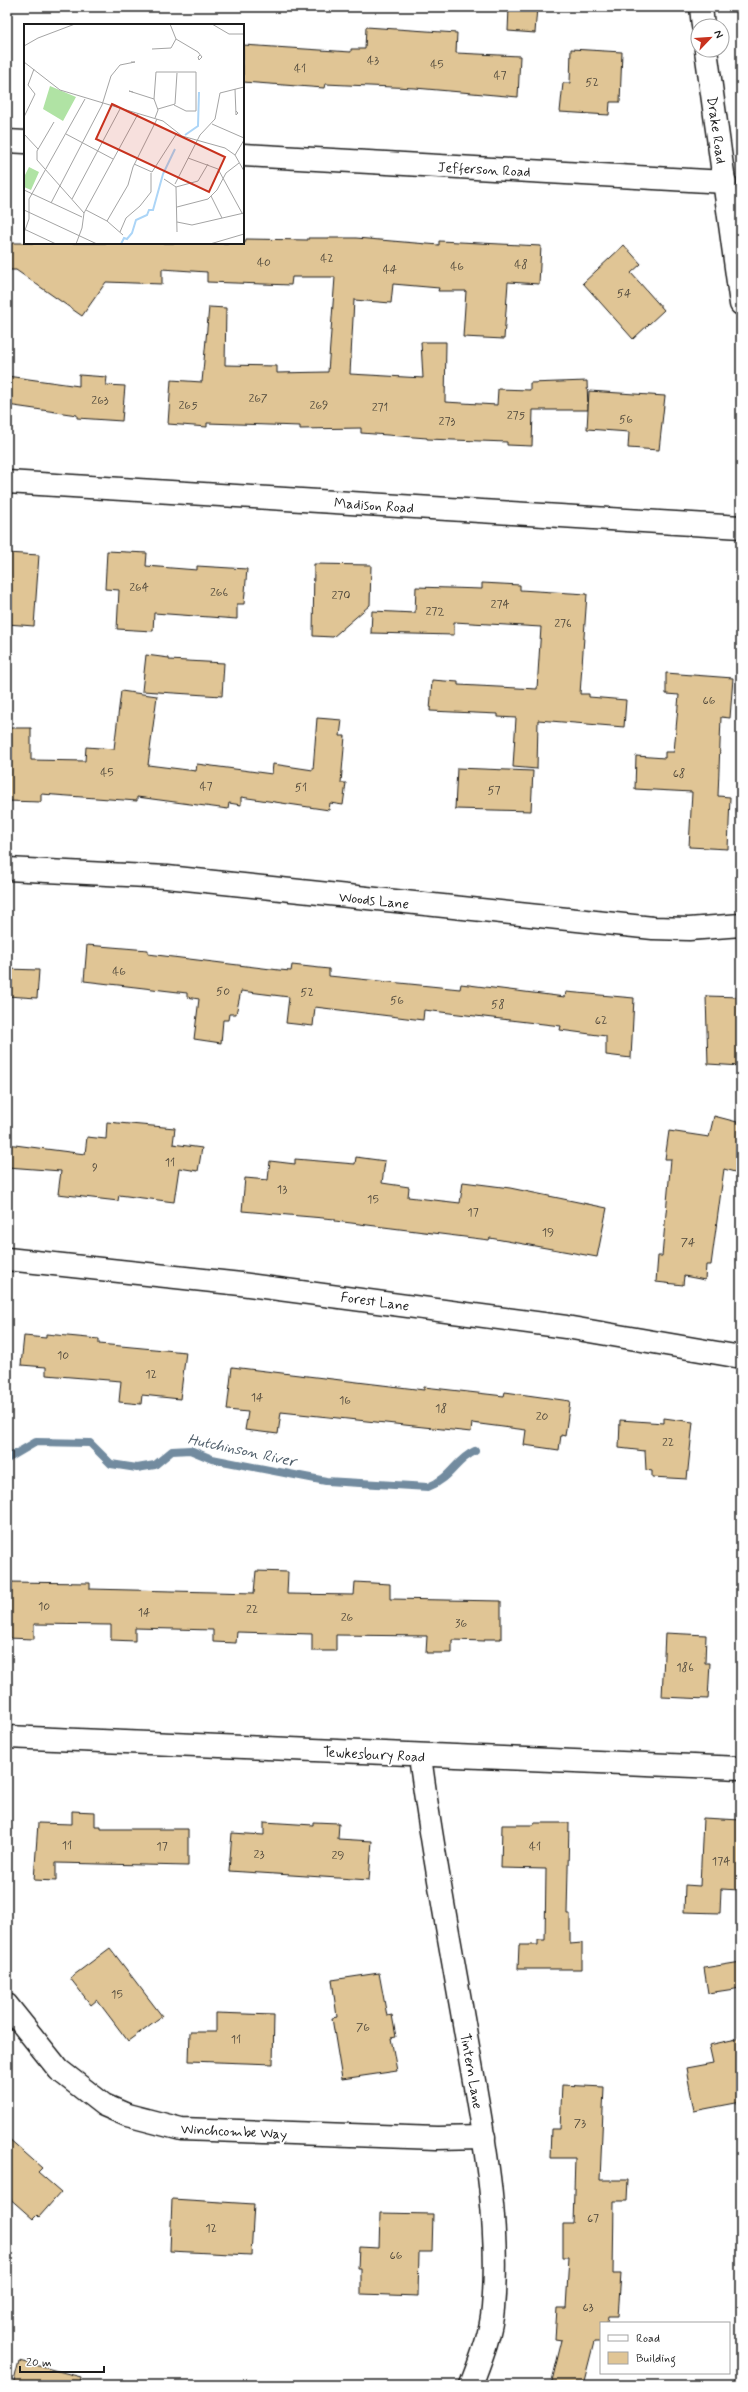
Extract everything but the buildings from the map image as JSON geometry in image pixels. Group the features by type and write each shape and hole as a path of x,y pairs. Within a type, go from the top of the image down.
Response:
{"street":[{"path":"700,7 702,18"},
{"name":"Drake Road","path":"707,58 741,304"},
{"path":"7,141 24,142"},
{"name":"Jefferson Road","path":"244,155 724,182"},
{"name":"Madison Road","path":"7,482 741,527"},
{"name":"Woods Lane","path":"7,869 167,877 653,928 689,929 741,925"},
{"name":"Forest Lane","path":"7,1259 257,1286 566,1327 741,1357"},
{"name":"Tewkesbury Road","path":"7,1737 420,1756 741,1768"},
{"name":"Tintern Lane","path":"420,1756 484,2137 492,2206 495,2266 493,2310 482,2357 470,2385"},
{"name":"Winchcombe Way","path":"7,2005 59,2070 104,2105 133,2116 181,2130 437,2138 484,2137"}],"waterway":[{"name":"Hutchinson River","path":"7,1459 36,1442 90,1443 111,1464 137,1468 155,1465 172,1451 190,1450 212,1459 326,1481 428,1487 443,1479 463,1459 475,1451"}]}
